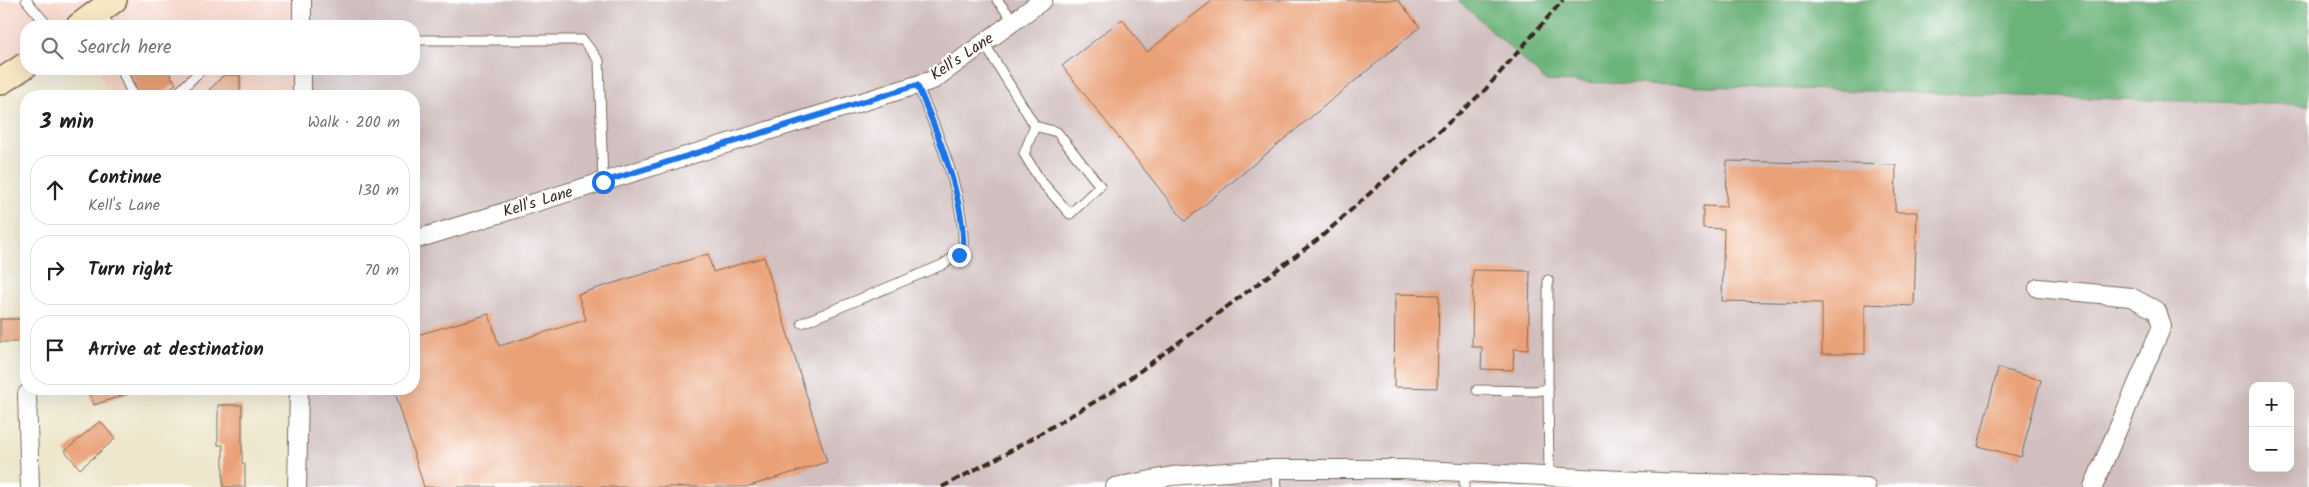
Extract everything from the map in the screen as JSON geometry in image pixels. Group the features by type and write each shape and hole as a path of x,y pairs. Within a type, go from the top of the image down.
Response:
{"main road":[{"path":"92,20 107,13"},
{"path":"0,82 20,69"}],"street":[{"path":"302,0 302,20"},
{"name":"Kell's Lane","path":"420,238 933,80 1043,0"},
{"path":"302,75 302,90"},
{"path":"2038,288 2131,297 2158,311 2162,326 2093,487"},
{"path":"27,395 30,487"},
{"path":"297,487 299,395"},
{"path":"1114,487 1133,485 1172,476 1275,469 1402,469 1465,480 1549,476 1649,484 1866,487"}],"lane":[{"path":"26,0 43,20"},
{"path":"997,0 1014,21"},
{"path":"420,40 584,40 599,61 603,182"},
{"path":"984,43 1035,126 1057,132 1100,186 1070,214 1040,180 1024,154 1035,126"},
{"path":"124,75 130,90"},
{"path":"181,90 196,75"},
{"path":"802,323 942,266 963,251 964,233 945,158 917,85"},
{"path":"1548,280 1549,476"},
{"path":"1477,390 1536,391 1548,389"},
{"path":"1275,469 1277,487"}],"shaded area":[{"path":"0,0 302,0 302,20 20,20 20,57 0,69"},
{"path":"302,0 1458,0 1547,81 2309,105 2309,487 303,487 303,395 420,395 420,90 302,90 302,75 420,75 420,20 302,20"},
{"path":"100,75 302,75 302,90 106,90"}],"green space":[{"path":"1458,0 2309,0 2309,105 1546,81"}],"building":[{"path":"1213,0 1398,0 1420,27 1185,221 1062,66 1122,19 1147,52"},
{"path":"131,75 171,75 176,84 166,90 137,90"},
{"path":"224,75 240,75 240,90 209,90"},
{"path":"1727,161 1896,165 1895,212 1917,212 1914,306 1865,304 1865,354 1822,354 1822,303 1722,301 1724,229 1703,228 1703,206 1726,207"},
{"path":"708,254 713,272 764,257 827,462 746,487 424,487 396,395 420,395 420,334 489,314 499,346 586,320 578,294"},
{"path":"1473,270 1530,271 1528,350 1514,349 1513,370 1481,369 1482,347 1472,347"},
{"path":"1395,294 1439,295 1437,388 1394,387"},
{"path":"0,319 20,319 20,342 0,342"},
{"path":"1998,368 2041,380 2021,457 1978,446"},
{"path":"90,395 124,395 94,405"},
{"path":"218,405 242,405 242,464 245,464 245,487 223,487 223,445 218,445"},
{"path":"100,421 115,439 80,469 65,451"}],"railway":[{"path":"942,487 1005,454 1113,391 1321,237 1484,91 1563,0"}],"route":[{"path":"603,182 917,85 945,158 957,199 964,233 963,251 959,255"}]}
